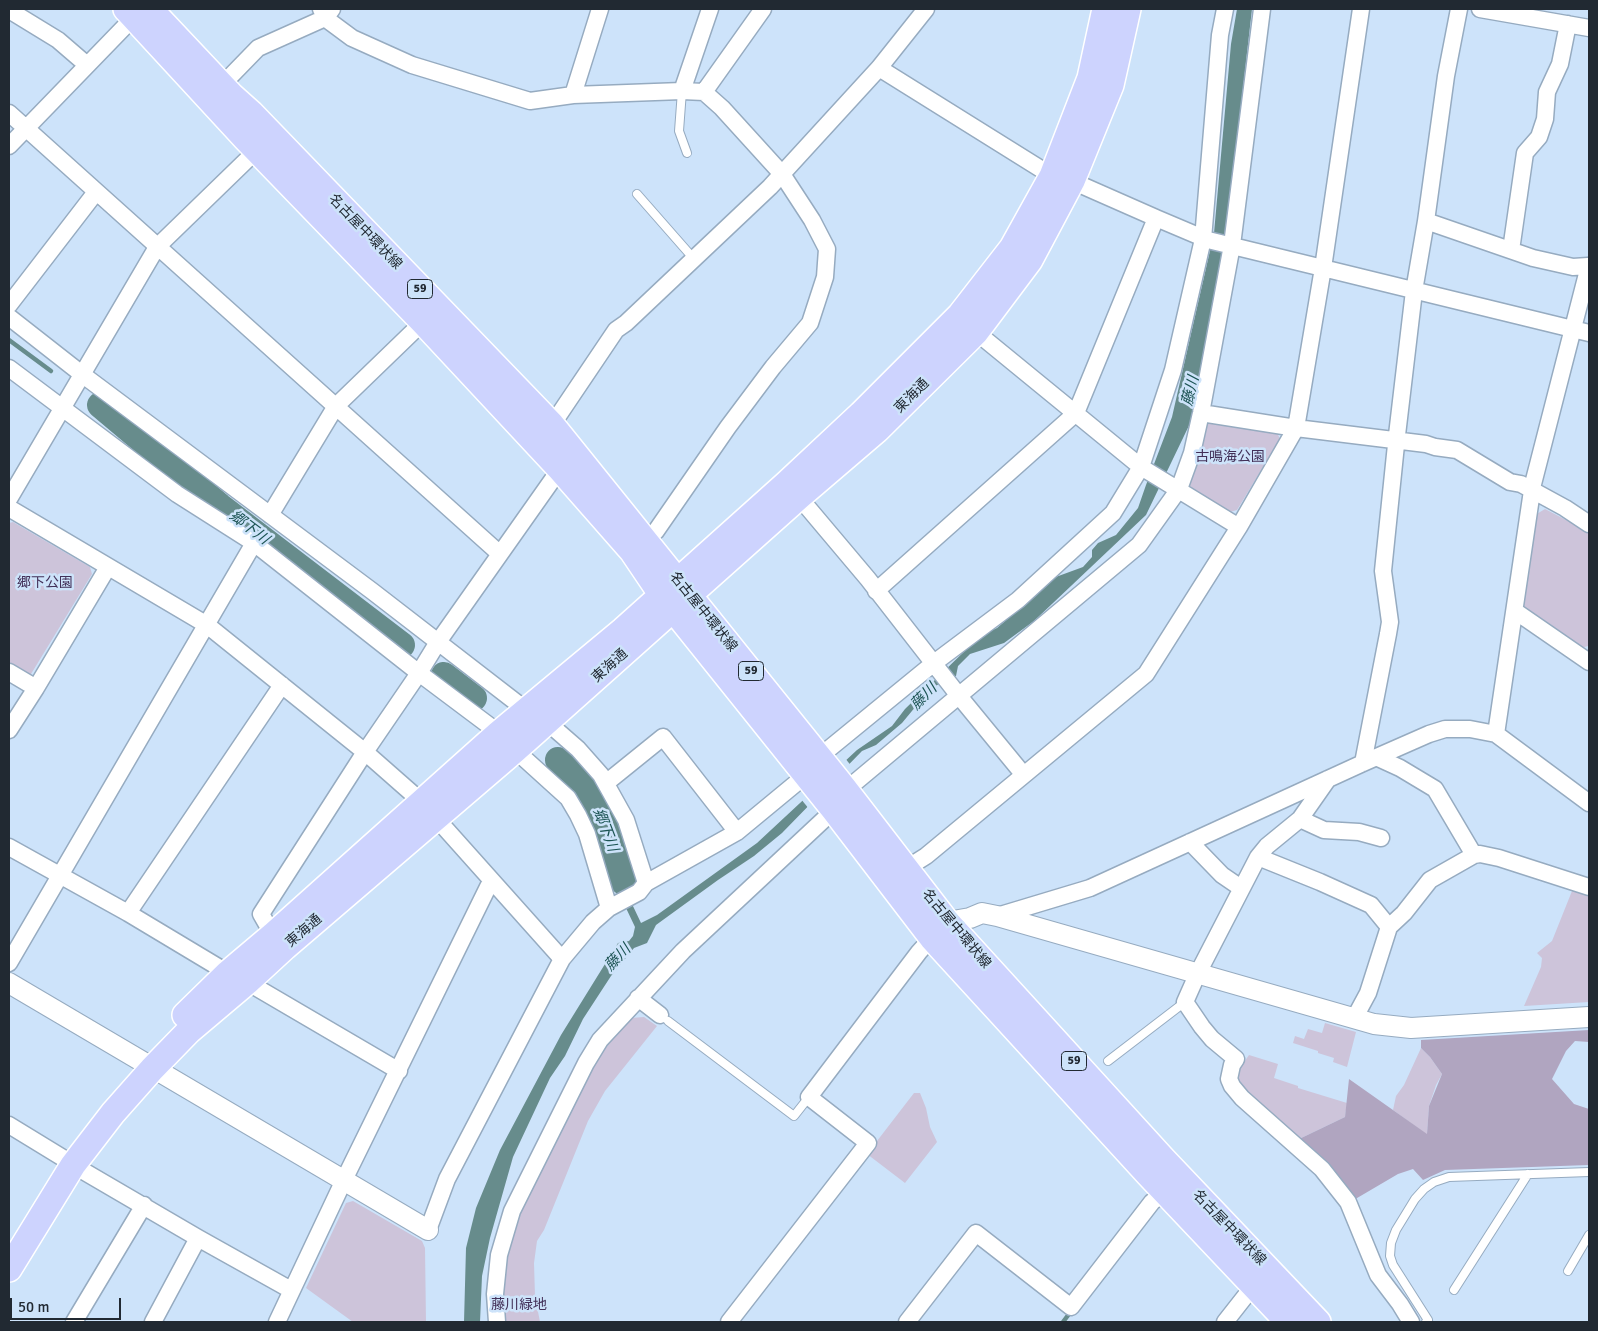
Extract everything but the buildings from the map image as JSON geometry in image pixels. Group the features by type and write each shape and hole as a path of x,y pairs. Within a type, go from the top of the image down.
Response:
{"main road":[{"name":"東海通","path":"9,1245 68,1161 113,1113 146,1065 189,1031 273,935 429,810 676,595 793,490 877,430 968,324 1030,260 1062,178 1090,78 1105,9"},
{"name":"東海通","path":"1062,178 1111,85 1128,9"},
{"name":"名古屋中環状線","path":"136,12 252,113 552,425 676,595 838,798 939,930 1165,1192 1262,1279 1318,1322"},
{"name":"名古屋中環状線","path":"136,12 256,150 423,322 560,469 639,546"},
{"name":"名古屋中環状線","path":"838,798 907,868 939,930 1157,1152 1262,1279 1288,1322"},
{"name":"東海通","path":"237,978 285,948 429,810"},
{"name":"東海通","path":"9,1269 68,1161"}],"street":[{"path":"573,95 600,9"},
{"path":"682,91 710,9"},
{"path":"704,92 763,9"},
{"path":"552,425 616,330 626,323 770,187 880,68 926,9"},
{"path":"9,983 428,1230 447,1179 562,959 593,922 609,908 639,892 646,883 737,832 1018,600 1113,513 1145,469 1173,370 1206,240 1220,35 1225,9"},
{"path":"498,1322 495,1294 499,1255 512,1211 586,1063 600,1040 678,956 838,798 957,694 1138,545 1176,487 1192,453 1201,413 1230,245 1262,9"},
{"path":"907,868 926,856 1146,674 1239,527 1296,428 1323,268 1361,9"},
{"path":"1370,760 1390,622 1383,572 1396,441 1414,291 1426,221 1446,76 1459,9"},
{"path":"1480,9 1589,28"},
{"path":"9,10 58,40 87,65"},
{"path":"9,146 136,12"},
{"path":"222,85 258,48 326,12 352,38 412,65 530,101 573,95 682,91 704,92 722,108 782,174 812,220 827,249 825,277 810,323 728,427 656,531 639,546"},
{"path":"1511,250 1525,153 1539,137 1545,119 1547,92 1560,64 1568,24"},
{"path":"880,68 1062,178 1206,240 1589,334"},
{"path":"9,113 500,554"},
{"path":"9,499 157,247 256,150"},
{"path":"9,305 96,192"},
{"path":"876,590 1076,413 1156,218"},
{"path":"1426,221 1533,258 1573,267 1589,266 1532,490 1496,734"},
{"path":"9,317 578,749 601,775 626,820 646,883"},
{"path":"270,516 336,406 423,322"},
{"path":"968,324 1145,469 1239,527"},
{"path":"9,368 176,494 254,543 507,742 568,798 578,814 587,834 609,908"},
{"path":"1201,413 1296,428 1426,444 1434,448 1457,450 1510,482 1521,484 1565,508 1589,524"},
{"path":"273,935 261,914 438,642 560,469"},
{"path":"793,490 876,590 957,694 1023,774"},
{"path":"9,508 208,625 365,752 429,810 562,959"},
{"path":"9,963 208,625 254,543"},
{"path":"9,730 108,567"},
{"path":"1515,611 1589,660"},
{"path":"9,672 36,688"},
{"path":"128,913 282,685"},
{"path":"997,916 1090,888 1370,760 1429,734 1445,730 1470,729 1496,734 1589,803"},
{"path":"606,783 663,737 737,832"},
{"path":"1370,760 1400,768 1436,789 1474,855"},
{"path":"1328,779 1296,822 1267,846 1258,857 1185,1002 1202,1028 1236,1059 1232,1065 1230,1079 1232,1086 1262,1117 1322,1169 1348,1202 1378,1275 1412,1322"},
{"path":"1274,804 1296,822 1324,830 1359,832 1382,838"},
{"path":"1190,842 1222,875 1241,888"},
{"path":"9,847 128,913 399,1071"},
{"path":"1354,1019 1368,993 1389,927 1404,913 1430,880 1474,855 1480,854 1499,858 1589,887"},
{"path":"1258,857 1371,905 1389,927"},
{"path":"276,1322 344,1180 492,882"},
{"path":"729,1322 868,1143 809,1097 919,952 939,930 970,918 982,914 997,916 1374,1024 1411,1028 1589,1017"},
{"path":"638,998 664,1018"},
{"path":"9,1125 198,1238 291,1290"},
{"path":"907,1322 976,1233 1071,1307 1152,1202 1165,1192"},
{"path":"74,1322 144,1205"},
{"path":"153,1322 198,1238"},
{"path":"1225,1322 1262,1279"}],"lane":[{"path":"682,91 679,131 687,152"},
{"path":"637,194 694,259"},
{"path":"1108,1061 1185,1002"},
{"path":"664,1018 794,1116 809,1097"},
{"path":"1426,1322 1428,1320 1393,1265 1390,1256 1390,1243 1415,1199 1434,1182 1450,1177 1589,1172"},
{"path":"1454,1290 1528,1174"},
{"path":"1568,1271 1589,1235"}],"green space":[{"name":"古鳴海公園","path":"1210,419 1275,428 1280,439 1237,510 1230,512 1190,488 1188,480 1206,424"},
{"path":"1545,509 1589,532 1588,646 1581,648 1523,608 1522,604 1535,515"},
{"name":"郷下公園","path":"13,522 90,567 92,574 31,674 25,677 9,667 9,523"},
{"path":"1574,886 1589,892 1589,1002 1524,1006 1541,967 1542,958 1537,953 1552,941"},
{"name":"藤川緑地","path":"644,1017 657,1026 605,1091 588,1121 544,1230 537,1241 534,1263 535,1296 540,1322 502,1322 501,1312 506,1256 516,1219 592,1065 609,1039 631,1018"},
{"path":"1325,1023 1356,1032 1347,1067 1333,1062 1334,1058 1293,1043 1295,1036 1304,1039 1308,1029 1322,1033"},
{"path":"1421,1048 1442,1074 1429,1106 1427,1135 1393,1110 1396,1096 1404,1085"},
{"path":"1249,1055 1278,1064 1274,1078 1298,1086 1298,1088 1347,1103 1345,1117 1295,1141 1246,1098 1235,1075"},
{"path":"914,1093 920,1093 926,1108 930,1127 937,1142 905,1183 867,1154"},
{"path":"353,1201 422,1241 425,1248 426,1322 353,1322 306,1288 346,1203"}],"shaded area":[{"path":"1589,1030 1589,1042 1575,1041 1566,1051 1552,1079 1574,1104 1589,1109 1589,1165 1445,1170 1423,1180 1413,1169 1398,1174 1352,1201 1295,1141 1345,1117 1349,1079 1427,1134 1429,1106 1442,1074 1421,1048 1421,1040"}],"water":[{"name":"藤川","path":"1237,9 1252,9 1226,238 1196,411 1146,515 1034,621 1004,643 970,654 958,666 956,676 931,688 902,723 876,745 862,751 782,833 754,856 656,925 647,943 634,948 611,976 583,1019 565,1056 550,1078 513,1157 490,1238 482,1276 480,1322 464,1322 466,1248 476,1208 500,1150 561,1035 618,943 629,941 633,936 635,927 626,908 632,904 641,923 657,915 757,843 857,750 892,726 905,709 974,642 997,628 1053,578 1083,567 1092,557 1092,550 1098,543 1116,535 1138,508 1172,417 1214,233 1231,44"}],"pier":[{"path":"845,758 852,767 809,809 801,799"}],"waterway":[{"name":"郷下川","path":"9,340 51,371"},
{"name":"郷下川","path":"100,405 220,506 402,645"},
{"name":"郷下川","path":"444,675 474,698"},
{"name":"郷下川","path":"558,760 590,793 604,820 623,882"},
{"path":"1063,1322 1069,1314"}]}
